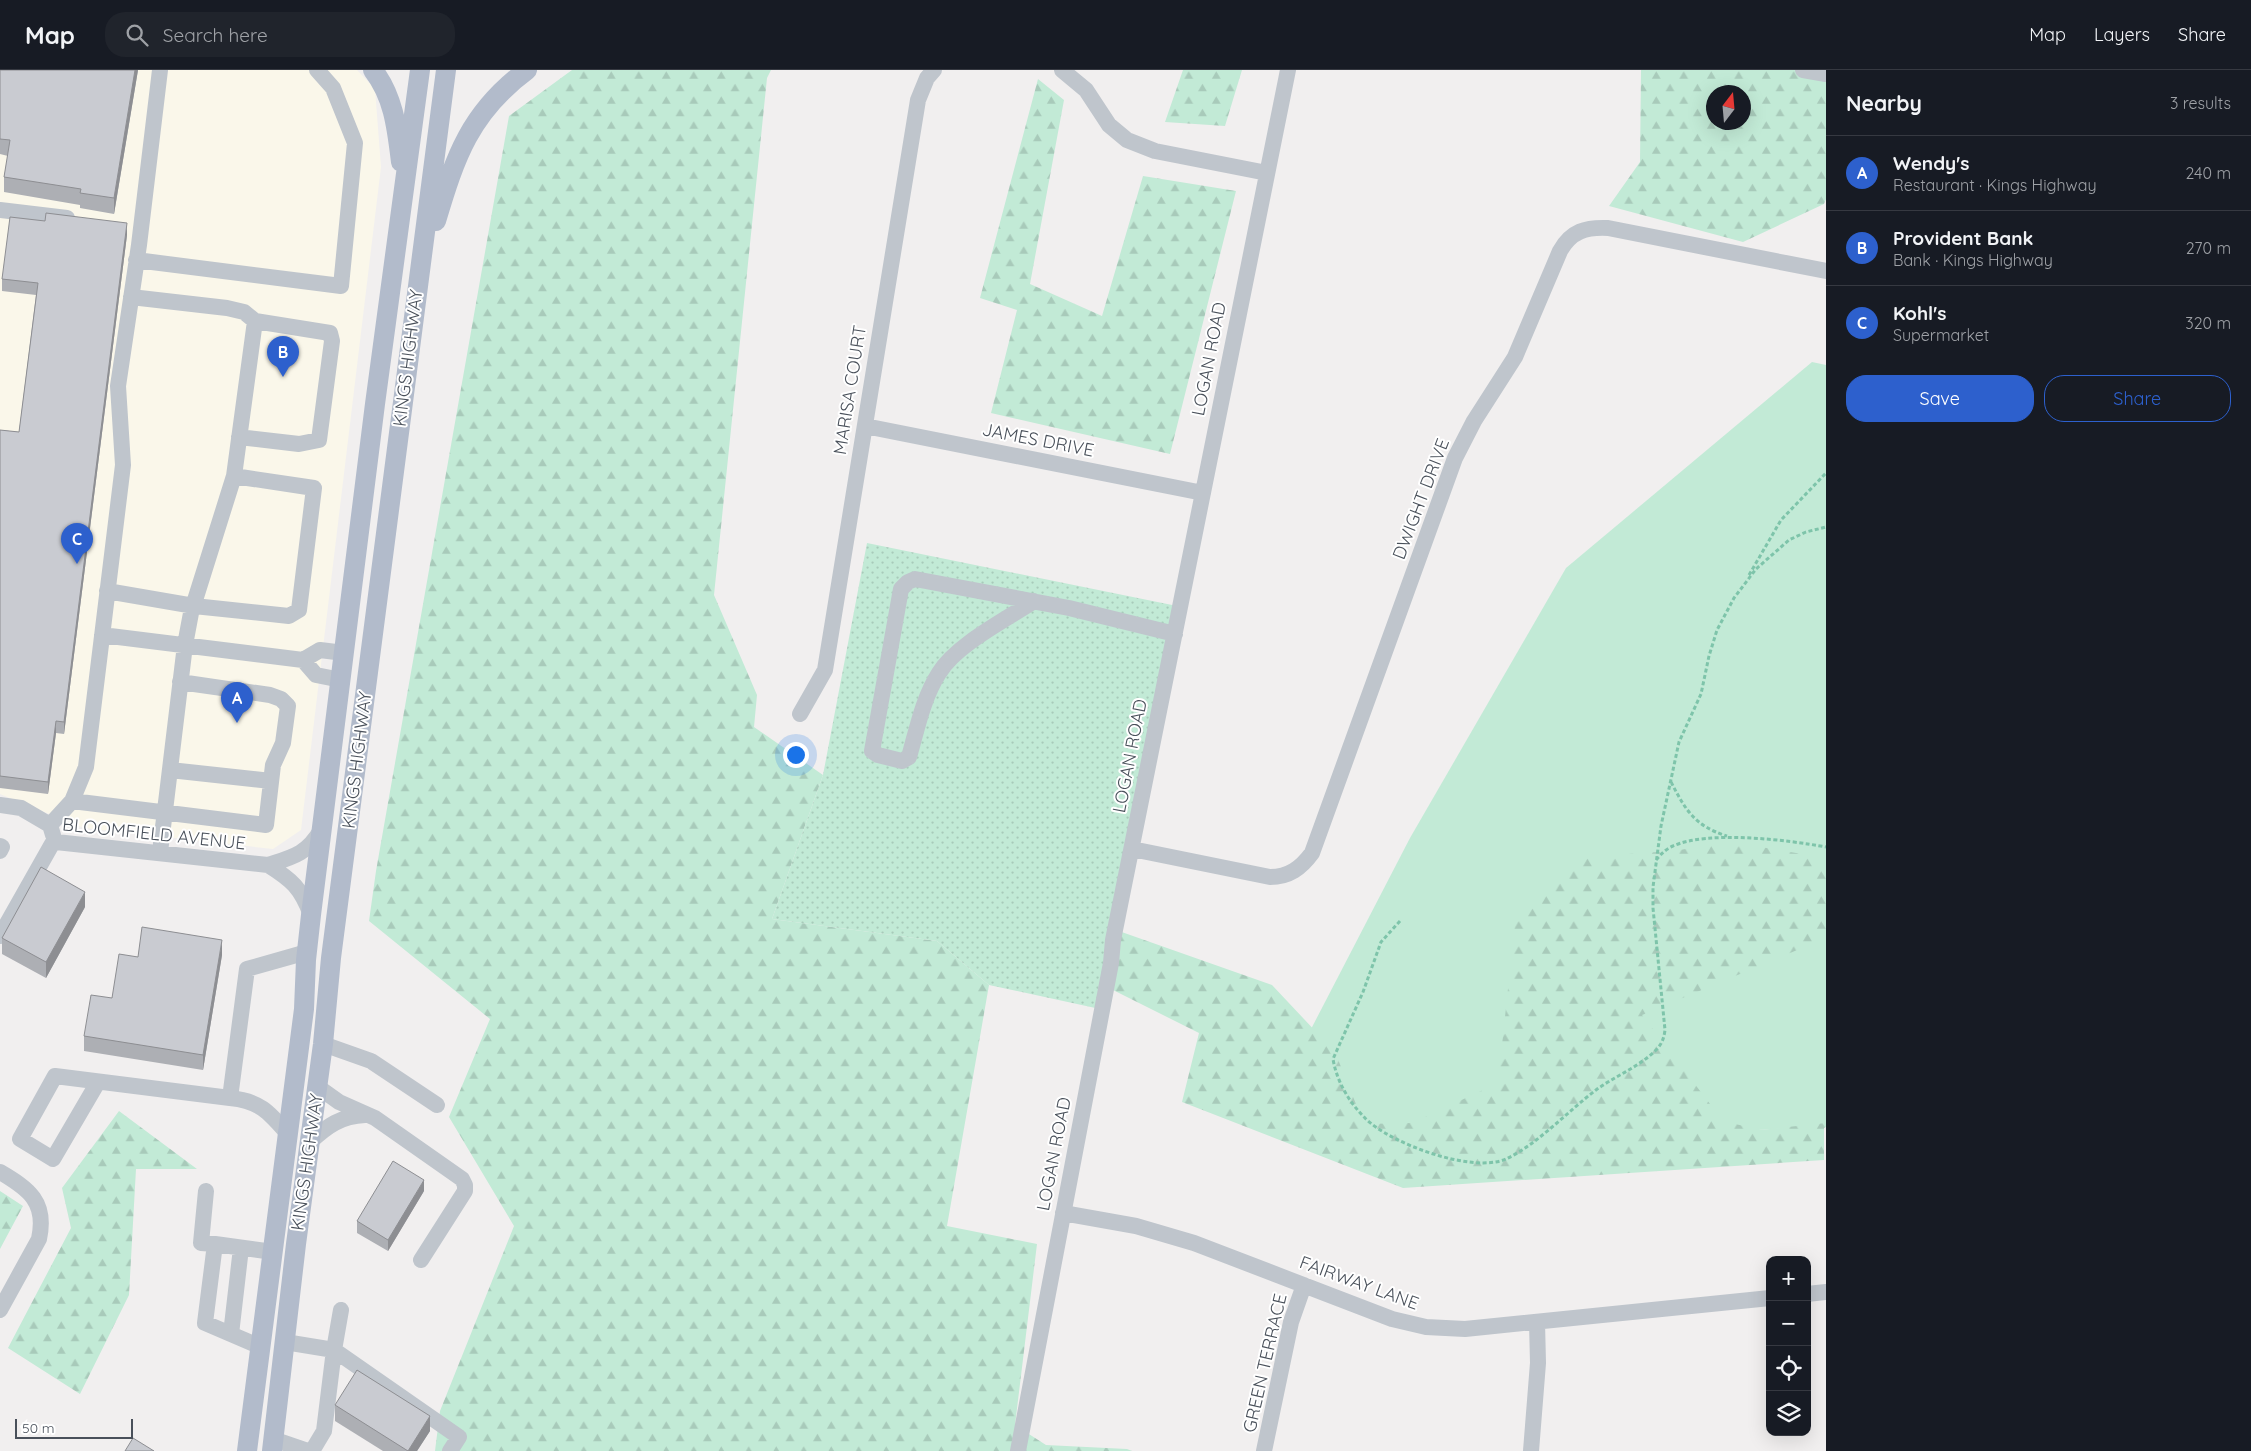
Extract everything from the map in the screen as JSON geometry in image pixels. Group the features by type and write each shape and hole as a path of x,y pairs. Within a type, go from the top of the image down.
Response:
{"main road":[{"path":"373,70 390,100 396,125 405,192"},
{"name":"KINGS HIGHWAY","path":"247,1451 304,1009 311,915 375,404 420,70"},
{"name":"KINGS HIGHWAY","path":"273,1445 310,1142 324,1044 331,958 446,70"},
{"path":"417,283 448,179 469,132 499,93 527,70"}],"street":[{"path":"50,825 72,802 86,767 123,465 118,386 141,226 160,70"},
{"path":"136,260 341,286 355,143 333,88 317,70"},
{"name":"MARISA COURT","path":"800,714 821,679 824,670 918,100 927,78 934,70"},
{"path":"1062,70 1086,90 1109,125 1126,140 1155,151 1267,173"},
{"name":"LOGAN ROAD","path":"1018,1451 1132,849 1288,70"},
{"path":"1803,70 1826,74"},
{"path":"0,210 85,220"},
{"path":"122,224 141,226"},
{"name":"DWIGHT DRIVE","path":"1132,849 1270,878 1281,878 1291,874 1308,859 1312,853 1455,458 1474,421 1515,357 1560,251 1569,238 1584,229 1608,228 1826,271"},
{"path":"131,297 227,308 244,312 255,321 330,332 332,341 319,440 299,444 239,437"},
{"path":"160,852 185,645 194,606 234,476 255,321"},
{"name":"JAMES DRIVE","path":"865,426 1203,493"},
{"path":"108,591 194,606 289,616 299,610 314,488 234,476"},
{"path":"1034,601 955,653 939,673 926,700 910,757 902,761 878,756 872,751 901,589 908,582 915,579 1034,601 1069,608 1175,634"},
{"path":"102,635 303,660 320,650 344,653"},
{"path":"303,660 316,675 341,680"},
{"path":"72,802 266,825 273,765 283,743 288,706 281,699 270,695 180,682"},
{"path":"170,770 271,781"},
{"path":"0,805 22,808 50,825 56,842"},
{"name":"BLOOMFIELD AVENUE","path":"268,865 291,858 308,849 323,826"},
{"name":"BLOOMFIELD AVENUE","path":"0,936 52,844 56,842 268,865 287,876 300,890 311,915"},
{"path":"0,846 2,847 0,851"},
{"path":"230,1098 247,969 307,952"},
{"path":"324,1044 370,1061 437,1105"},
{"path":"98,1082 53,1159 20,1139 54,1076 244,1100 258,1104 288,1134"},
{"path":"318,1087 339,1102 383,1124 462,1179 466,1185 465,1191 421,1260"},
{"path":"310,1142 327,1126 333,1123 354,1115 365,1115"},
{"path":"0,1172 22,1184 31,1194 40,1213 42,1226 39,1239 0,1310"},
{"path":"206,1191 201,1243 273,1252"},
{"name":"FAIRWAY LANE","path":"1063,1213 1136,1226 1186,1240 1392,1319 1426,1327 1465,1329 1766,1298"},
{"path":"215,1244 205,1323 261,1347"},
{"path":"231,1334 242,1248"},
{"name":"GREEN TERRACE","path":"1264,1451 1291,1322 1304,1286"},
{"path":"1811,1294 1826,1292"},
{"path":"273,1445 310,1451 324,1431 341,1310"},
{"path":"1531,1451 1538,1363 1537,1322"},
{"path":"285,1342 334,1350 459,1437 450,1451"}],"path":[{"path":"1400,921 1381,942 1363,992 1333,1059 1341,1086 1352,1104 1366,1120 1379,1130 1410,1144 1460,1162 1485,1163 1505,1159 1535,1140 1597,1090 1656,1049 1664,1038 1665,1030 1653,908 1655,861 1679,742 1701,694 1709,656 1725,613 1781,520 1826,473"},
{"path":"1745,582 1789,540 1806,532 1826,527"},
{"path":"1671,782 1685,808 1702,826 1731,837"},
{"path":"1655,861 1662,853 1679,843 1716,837 1802,843 1826,848"}],"shaded area":[{"path":"0,70 357,70 375,89 381,167 301,830 273,849 84,828 0,794"}],"green space":[{"path":"572,70 771,70 767,78 714,595 757,695 754,727 823,775 772,919 937,941 989,985 947,1226 1037,1244 1015,1425 1046,1445 1127,1449 1132,1451 435,1451 440,1411 514,1226 449,1117 490,1019 369,921 376,871 509,116"},
{"path":"1183,70 1242,70 1225,126 1165,122"},
{"path":"1641,70 1826,70 1826,199 1824,204 1743,242 1609,206 1640,162"},
{"path":"1038,79 1064,100 1030,284 1102,316 1143,176 1236,191 1170,454 991,413 1017,310 980,298"},
{"path":"1812,362 1826,365 1826,1126 1336,1155 1295,1060 1410,838 1566,568"},
{"path":"867,543 1182,607 1100,1009 989,985 937,941 772,919 823,775"},
{"path":"1711,845 1749,845 1826,858 1826,938 1642,1015 1723,1121 1760,1130 1826,1123 1824,1128 1824,1160 1403,1188 1182,1102 1199,1033 1105,986 1116,930 1272,985 1335,1052 1364,1124 1412,1123 1498,1083 1516,913 1584,857 1673,851"},
{"path":"119,1111 197,1169 136,1169 129,1295 80,1394 8,1348 71,1228 62,1188"},
{"path":"0,1191 23,1206 0,1249"}],"building":[{"path":"0,70 135,70 114,198 80,193 81,189 4,177 10,140 0,139"},
{"path":"46,213 127,223 64,722 56,721 48,782 0,776 0,430 19,432 38,283 2,279 10,217 45,221"},
{"path":"41,867 85,892 46,962 2,938"},
{"path":"142,927 222,940 203,1055 84,1036 91,995 112,998 119,954 138,957"},
{"path":"393,1161 424,1180 388,1240 357,1221"},
{"path":"357,1370 430,1416 408,1451 335,1405"},
{"path":"133,1438 154,1451 125,1451"}],"place":[{"name":"Provident Bank","path":"283,377"},
{"name":"Kohl's","path":"77,564"},
{"name":"Wendy's","path":"237,723"}]}
